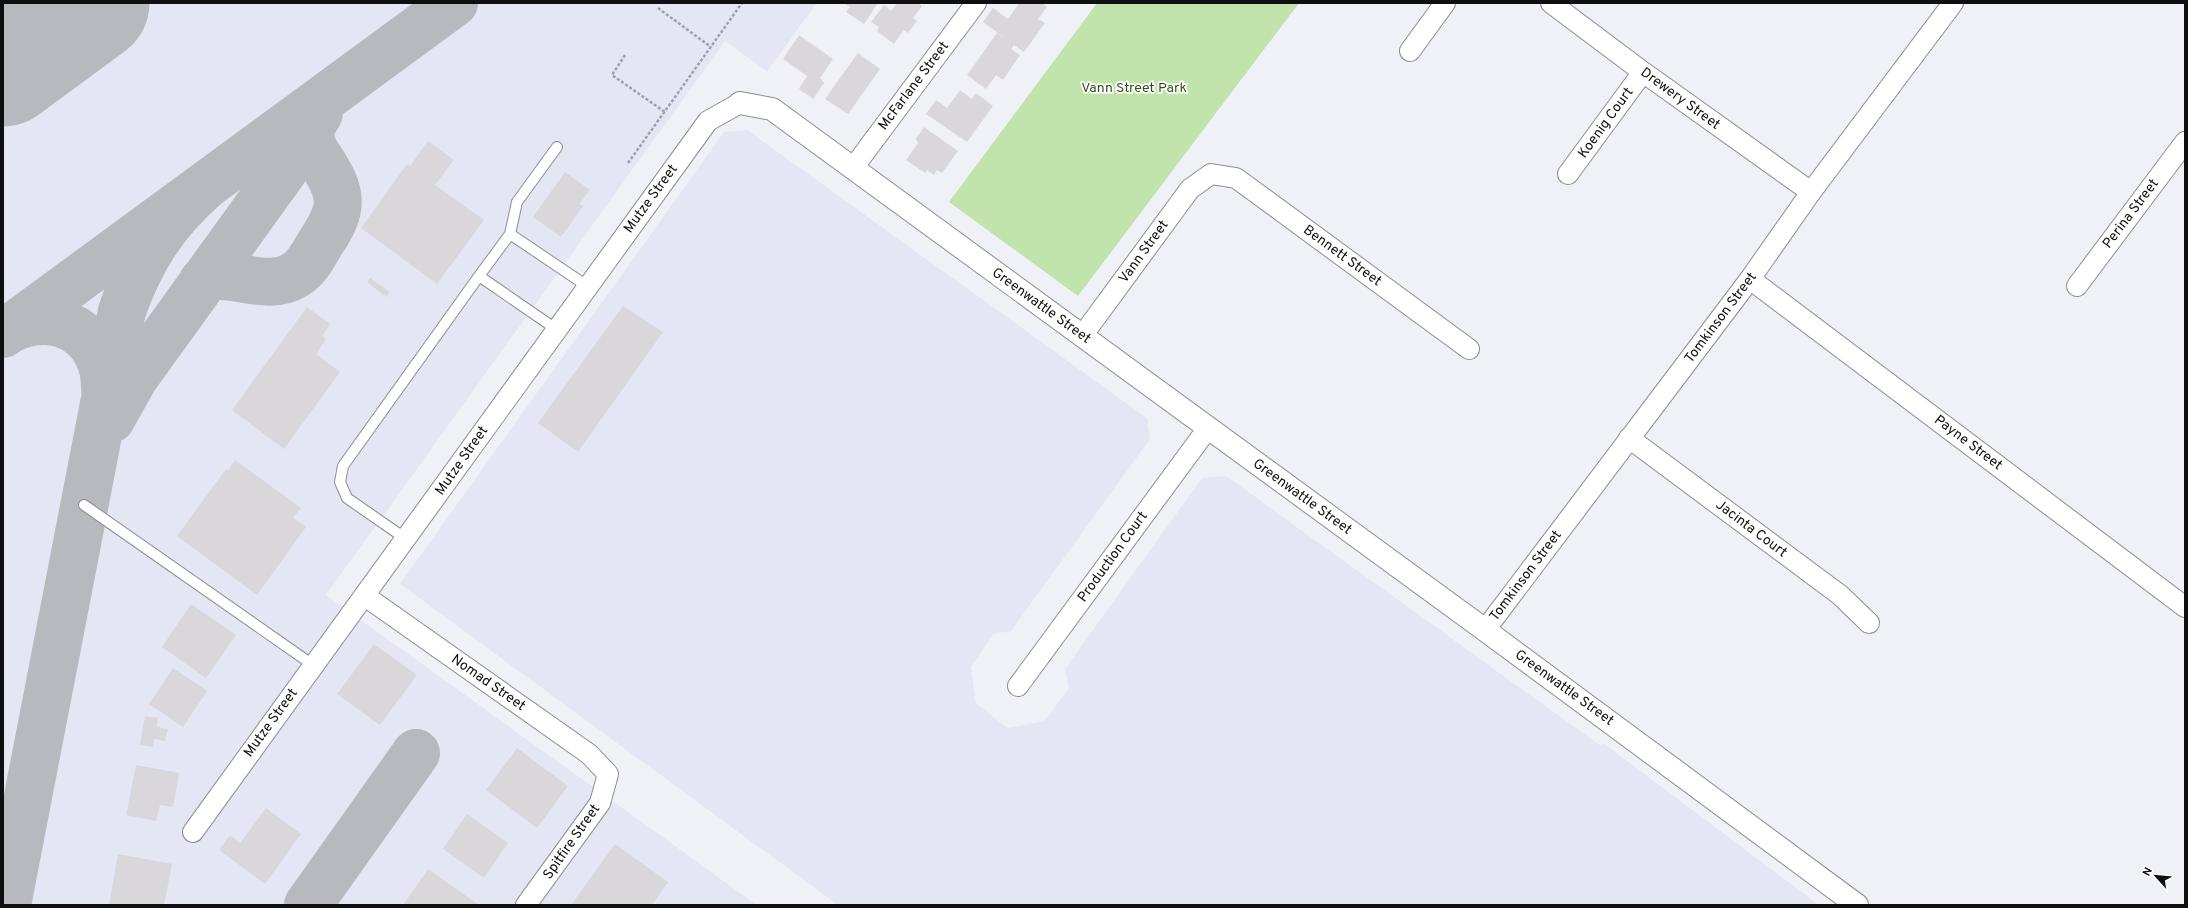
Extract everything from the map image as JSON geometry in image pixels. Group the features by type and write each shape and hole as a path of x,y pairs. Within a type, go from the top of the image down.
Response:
{"street":[{"name":"McFarlane Street","path":"853,168 976,3"},
{"path":"1410,51 1445,3"},
{"name":"Drewery Street","path":"1551,3 1643,72 1811,192"},
{"name":"Tomkinson Street","path":"1485,630 1750,278 1811,192 1953,3"},
{"name":"Koenig Court","path":"1568,174 1643,72"},
{"name":"Greenwattle Street","path":"740,103 772,110 853,168 1485,630 1857,905"},
{"name":"Mutze Street","path":"193,832 708,121 740,103"},
{"name":"Perina Street","path":"2077,286 2185,142"},
{"name":"Vann Street","path":"1082,336 1190,188 1211,174"},
{"name":"Bennett Street","path":"1211,174 1236,178 1469,350"},
{"name":"Payne Street","path":"1750,278 2185,607"},
{"name":"Production Court","path":"1018,686 1208,428"},
{"name":"Jacinta Court","path":"1629,438 1840,595 1869,623"},
{"name":"Nomad Street","path":"365,596 589,754 608,774"},
{"name":"Spitfire Street","path":"526,905 600,802 608,774"}],"lane":[{"path":"406,539 347,498 340,482 343,466 478,276 510,234 517,202 557,146"},
{"path":"510,234 588,286"},
{"path":"478,276 556,329"},
{"path":"84,505 313,665"}],"path":[{"path":"628,163 742,3"},
{"path":"658,8 711,46"},
{"path":"625,55 612,75 665,112"}],"shaded area":[{"path":"3,3 817,3 767,71 725,41 326,595 757,905 3,905"},
{"path":"747,130 1147,418 1150,439 1011,631 993,634 971,667 976,703 1008,728 1045,721 1069,688 1065,669 1202,478 1226,476 1601,746 1603,743 1819,905 838,905 400,584 724,132"}],"green space":[{"name":"Vann Street Park","path":"1097,3 1299,3 1078,296 949,202"}],"building":[{"path":"844,3 878,3 864,24 846,12 850,7"},
{"path":"897,3 918,3 922,6 913,18 917,21 908,33 904,30 894,44 877,31 879,27 871,22 884,5 891,11"},
{"path":"1019,3 1042,3 1047,7 1038,19 1045,23 1024,52 1014,45 1011,49 1020,55 1003,80 996,75 986,89 967,75 997,33 1006,39 983,22 993,8 1008,19"},
{"path":"799,35 833,59 820,78 824,83 813,99 799,89 807,76 783,59"},
{"path":"858,53 880,69 848,114 825,99"},
{"path":"960,90 972,99 976,93 993,106 967,142 926,114 936,100 947,108"},
{"path":"924,127 958,151 942,173 937,170 934,175 927,170 925,173 906,160 918,143 916,139"},
{"path":"428,141 454,160 435,185 484,220 437,284 361,228 407,164 410,166"},
{"path":"565,172 590,190 579,204 583,206 561,237 533,217"},
{"path":"370,278 390,292 386,297 367,282"},
{"path":"623,306 663,332 578,452 538,423"},
{"path":"307,307 330,324 322,336 326,339 316,354 340,372 284,449 232,410"},
{"path":"235,460 301,508 293,518 306,527 257,595 177,536 226,469 228,470"},
{"path":"191,604 236,635 206,678 162,647"},
{"path":"374,644 417,675 380,725 337,694"},
{"path":"173,668 207,691 183,727 149,704"},
{"path":"145,716 158,718 157,727 168,729 165,741 154,739 153,747 140,745"},
{"path":"517,748 568,786 537,828 486,790"},
{"path":"136,765 179,773 173,807 160,805 156,821 126,815"},
{"path":"266,808 301,834 265,884 219,850 230,835 240,843"},
{"path":"467,814 508,843 484,878 443,849"},
{"path":"615,844 668,882 652,905 571,905"},
{"path":"118,854 172,864 164,905 109,905"},
{"path":"428,869 479,905 403,905"}],"taxiway":[{"path":"3,334 454,3"},
{"path":"111,419 134,378 292,159 319,113"},
{"path":"203,281 211,277 221,276 271,282 284,280 303,269 310,260 334,220 338,201 333,182 328,171 312,145 311,128"},
{"path":"7,905 122,311 145,258 155,242 178,213 206,185"},
{"path":"10,329 28,323 45,321 61,324 76,330 88,340 97,354 103,370 105,389"},
{"path":"308,905 416,753"}],"runway":[{"path":"3,67 90,3"}]}
